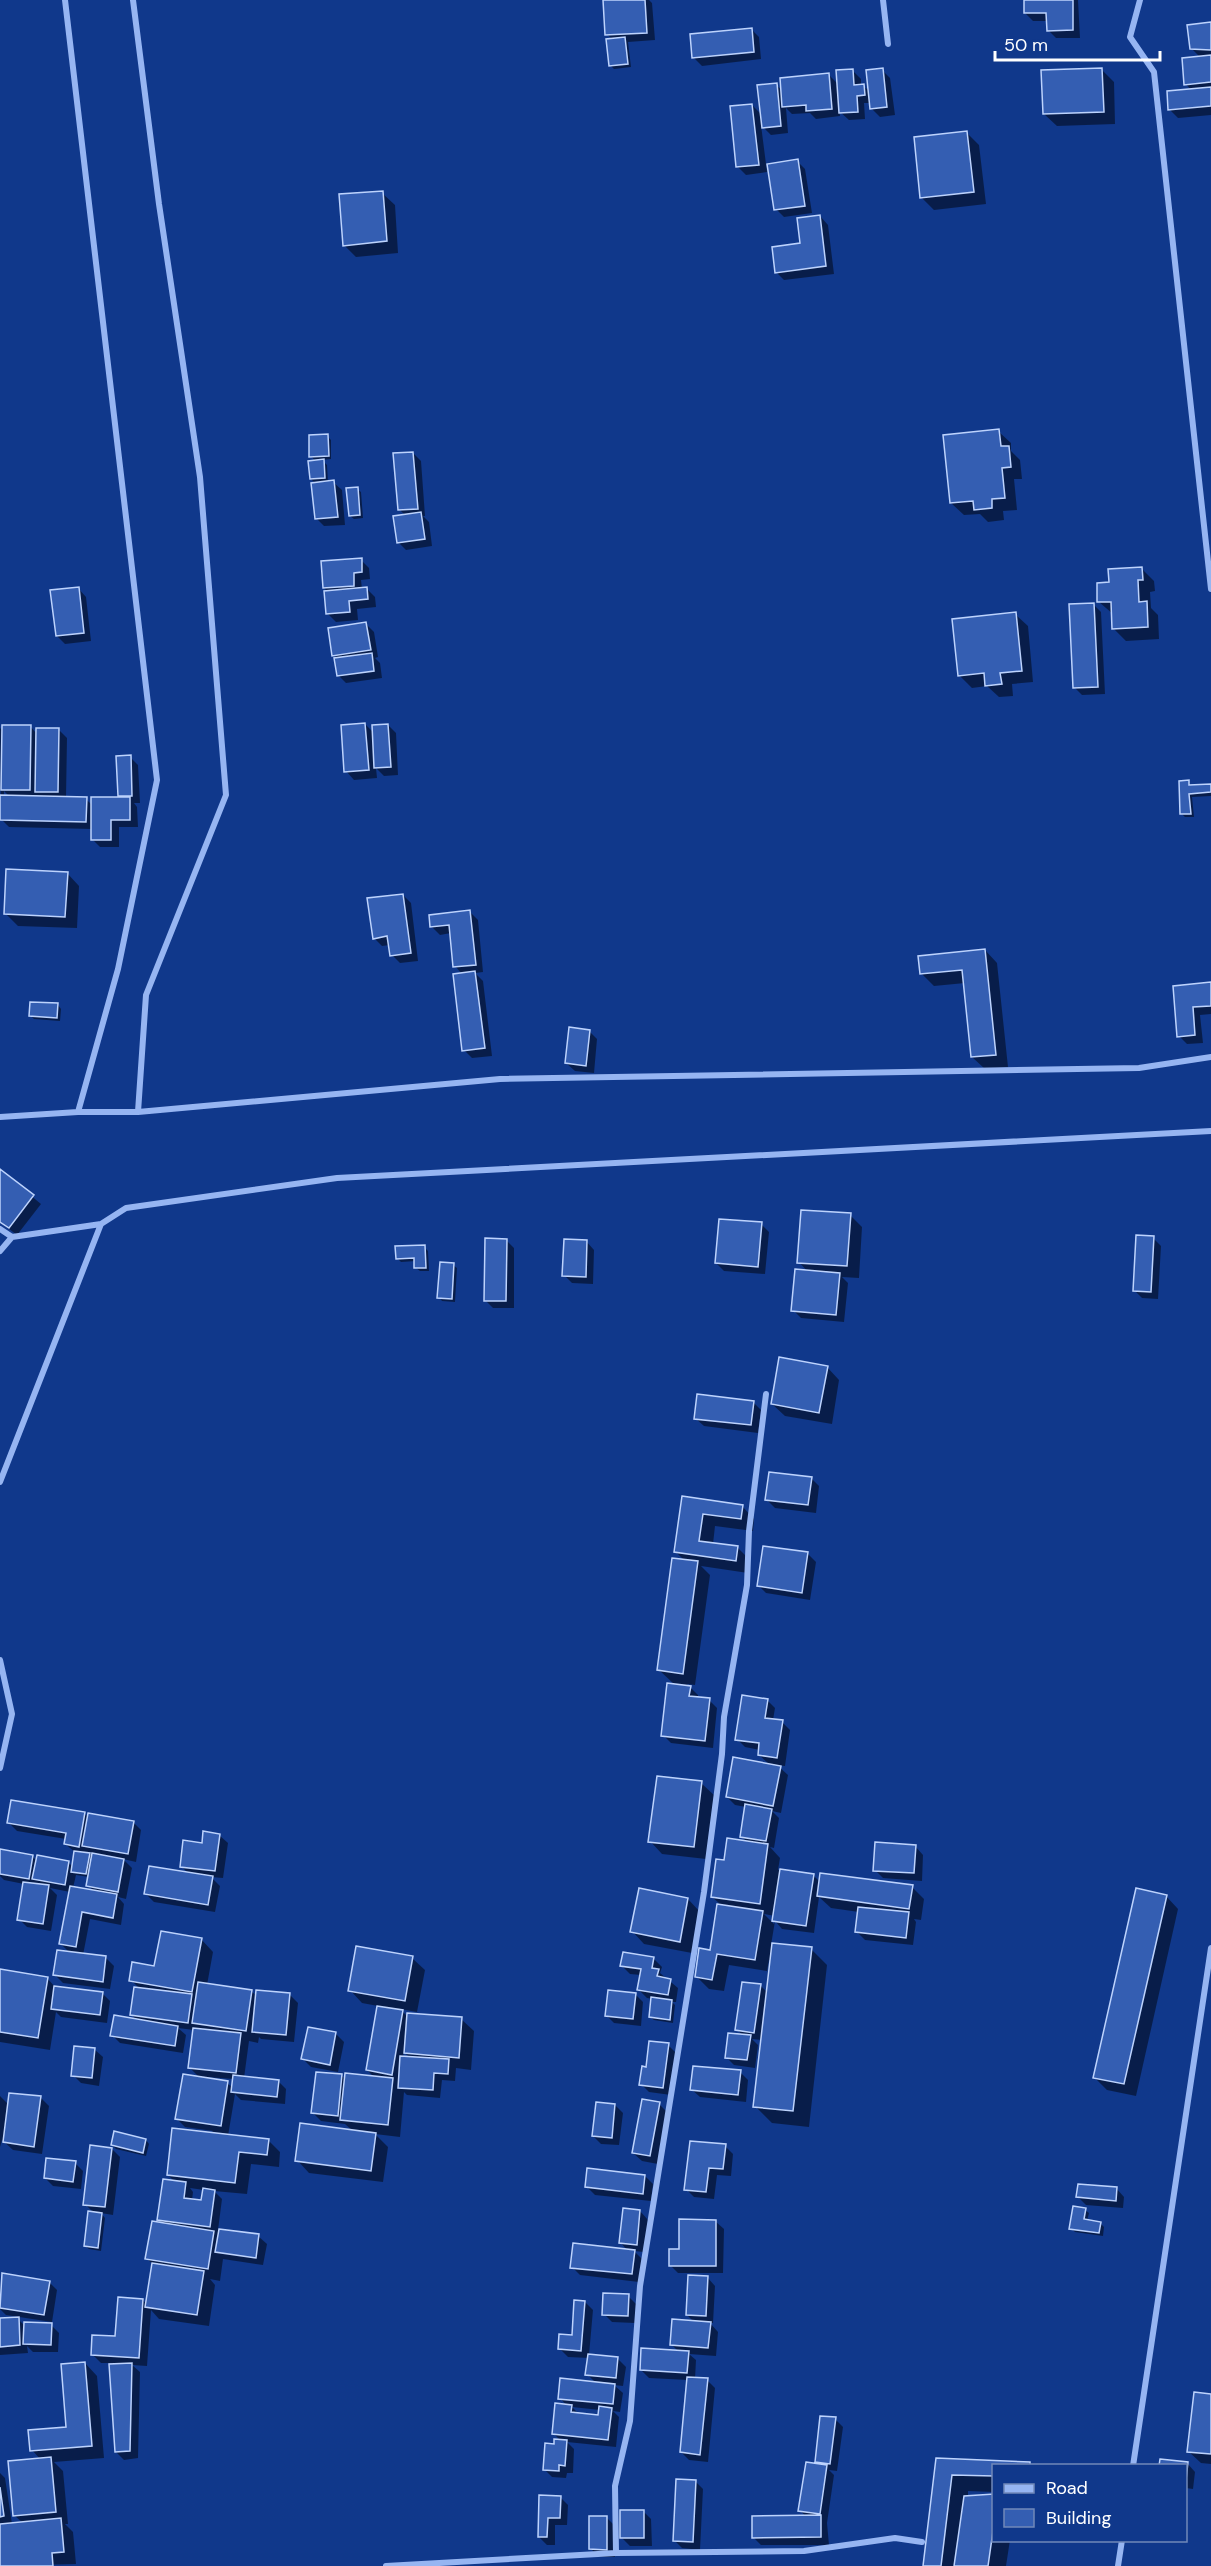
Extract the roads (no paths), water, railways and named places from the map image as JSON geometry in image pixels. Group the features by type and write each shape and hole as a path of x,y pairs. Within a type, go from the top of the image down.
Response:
{"street":[{"path":"65,0 157,780 118,969 78,1112"},
{"path":"133,0 159,204 200,477 226,795 146,995 138,1112"},
{"path":"883,0 888,44"},
{"path":"1140,0 1130,37 1154,72 1211,590"},
{"path":"0,1117 78,1112 138,1112 500,1078 1139,1068 1211,1057"},
{"path":"0,1251 12,1237 101,1224 126,1208 337,1178 1211,1131"},
{"path":"0,1482 101,1224"},
{"path":"0,1229 12,1237"},
{"path":"616,2553 615,2486 630,2421 640,2286 704,1892 722,1754 724,1717 747,1585 750,1531 766,1394"},
{"path":"0,1660 12,1714 0,1768"},
{"path":"1133,2464 1211,1948"},
{"path":"386,2566 616,2553 804,2551 895,2538 922,2542"},
{"path":"1118,2566 1122,2542"}]}
